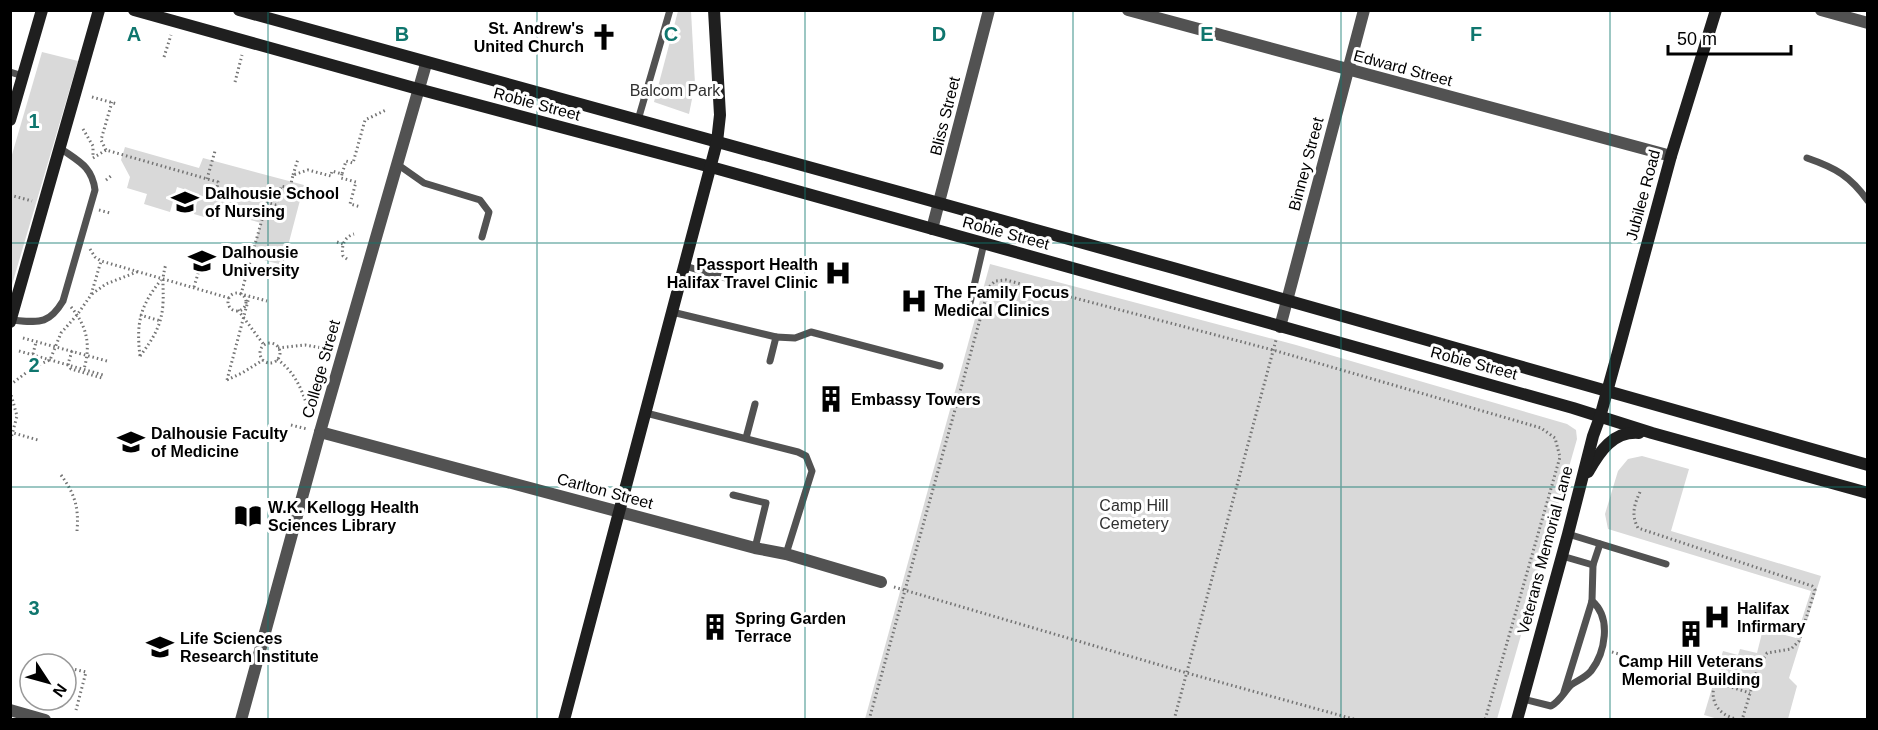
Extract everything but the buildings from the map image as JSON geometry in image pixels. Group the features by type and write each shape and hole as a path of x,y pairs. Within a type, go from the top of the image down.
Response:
{"main road":[{"path":"10,120 42,10"},
{"path":"11,321 99,10"},
{"name":"Robie Street","path":"134,10 711,167 1573,408 1652,433 1866,490"},
{"name":"Robie Street","path":"239,10 426,64 638,120 1287,300 1868,465"},
{"path":"564,720 717,142 720,116 714,10"},
{"name":"Jubilee Road","path":"1608,390 1671,156 1716,10"},
{"name":"Veterans Memorial Lane","path":"1517,720 1593,436 1608,390"},
{"path":"1580,486 1599,452 1613,439 1629,432 1652,433"}],"street":[{"name":"Bliss Street","path":"932,229 989,10"},
{"name":"Edward Street","path":"1128,10 1671,156"},
{"name":"Binney Street","path":"1280,327 1364,10"},
{"path":"1821,10 1868,23"},
{"name":"College Street","path":"241,720 320,432 426,64"},
{"name":"Carlton Street","path":"320,432 755,548 786,554 881,582"},
{"path":"10,710 45,720"}],"lane":[{"path":"638,120 670,10"},
{"path":"10,72 23,76"},
{"path":"11,321 41,322 55,315 63,301 95,190 93,176 84,165 60,148"},
{"path":"1807,158 1845,174 1868,201"},
{"path":"397,164 424,183 480,200 489,212 482,237"},
{"path":"970,303 984,243"},
{"path":"685,266 752,286"},
{"path":"672,312 776,337 795,338 811,332 940,366"},
{"path":"770,361 776,337"},
{"path":"746,438 755,404"},
{"path":"646,413 746,438 806,456 812,471 786,554"},
{"path":"733,495 766,504 755,548"},
{"path":"1568,534 1666,564"},
{"path":"1563,694 1592,602 1593,565 1600,544"},
{"path":"1562,555 1593,565"},
{"path":"1523,699 1551,705 1556,703 1572,684 1585,678 1591,671 1606,632 1604,616 1592,602"}],"path":[{"path":"164,57 172,34"},
{"path":"235,82 243,53"},
{"path":"92,97 117,104"},
{"path":"106,150 101,140 112,102"},
{"path":"361,207 350,204 356,182 341,178 342,174 346,161 353,163 365,120 386,110"},
{"path":"83,129 93,146 93,158"},
{"path":"93,158 106,150 207,178 218,182 217,188 276,205 281,186 290,188 298,159"},
{"path":"207,178 215,151"},
{"path":"86,152 98,166"},
{"path":"293,176 308,170 331,176 332,171 342,174"},
{"path":"103,175 106,180"},
{"path":"104,185 111,176"},
{"path":"10,195 44,204"},
{"path":"238,310 243,308 246,302 241,294 267,202"},
{"path":"99,203 98,209 110,213"},
{"path":"347,259 343,256 343,244 345,239 354,234"},
{"path":"89,241 90,250 101,261 229,298"},
{"path":"337,242 343,244"},
{"path":"253,251 284,260"},
{"path":"194,287 202,257"},
{"path":"50,360 61,333 91,295 101,261"},
{"path":"162,278 148,297 140,315 137,334 140,356 153,339 161,321 162,278 166,264"},
{"path":"91,295 106,284 138,271"},
{"path":"869,720 989,287 995,281 1006,280 1274,350 1541,428 1555,438 1560,457 1485,720"},
{"path":"264,345 238,310 230,308 228,303 233,293 267,301"},
{"path":"250,296 227,380 263,360"},
{"path":"63,301 72,308 83,324 88,340 88,355 84,369"},
{"path":"140,315 161,321"},
{"path":"1174,720 1280,327"},
{"path":"23,338 107,361"},
{"path":"33,354 37,341"},
{"path":"271,343 278,348 280,354 277,359 269,363 263,360 260,354 264,345 271,343"},
{"path":"278,348 305,345 322,348"},
{"path":"19,351 68,364 103,376 71,369 68,364 72,351"},
{"path":"277,359 288,367 297,380 307,405"},
{"path":"10,385 35,366 50,360"},
{"path":"10,391 17,416 10,442"},
{"path":"12,432 38,440"},
{"path":"61,476 71,488 77,501 79,515 77,531"},
{"path":"1640,492 1634,519 1638,528 1812,586 1815,590 1799,641 1791,649 1767,653 1758,667 1740,720 1726,715 1715,704 1714,691 1719,674 1728,665 1741,662 1758,667"},
{"path":"905,590 1186,673 1357,720"},
{"path":"78,670 86,672 78,702"},
{"path":"1702,678 1750,693"}],"green space":[{"name":"Balcom Park","path":"678,11 691,11 695,84 689,114 654,102"},
{"path":"42,52 78,61 11,288 11,158"},
{"path":"125,147 199,168 203,158 304,185 283,265 251,257 261,223 243,218 238,208 227,205 217,210 214,220 194,214 199,194 177,187 170,212 144,204 147,194 127,188 130,177 121,160"},
{"name":"Camp Hill Cemetery","path":"990,264 1296,345 1567,424 1576,430 1577,439 1497,719 865,719"},
{"path":"1642,456 1689,469 1671,531 1821,576 1789,678 1797,686 1788,719 1718,719 1704,715 1723,651 1738,655 1740,649 1757,653 1763,629 1796,638 1811,591 1608,529 1605,514 1618,471 1628,459"}],"place":[{"name":"St. Andrew's United Church","path":"604,37"},
{"name":"Dalhousie School of Nursing","path":"185,202"},
{"name":"Dalhousie University","path":"202,261"},
{"name":"Passport Health Halifax Travel Clinic","path":"838,273"},
{"name":"The Family Focus Medical Clinics","path":"914,301"},
{"name":"Embassy Towers","path":"831,399"},
{"name":"Dalhousie Faculty of Medicine","path":"131,442"},
{"name":"W.K. Kellogg Health Sciences Library","path":"248,516"},
{"name":"Halifax Infirmary","path":"1717,617"},
{"name":"Spring Garden Terrace","path":"715,627"},
{"name":"Camp Hill Veterans Memorial Building","path":"1691,634"},
{"name":"Life Sciences Research Institute","path":"160,647"}]}
